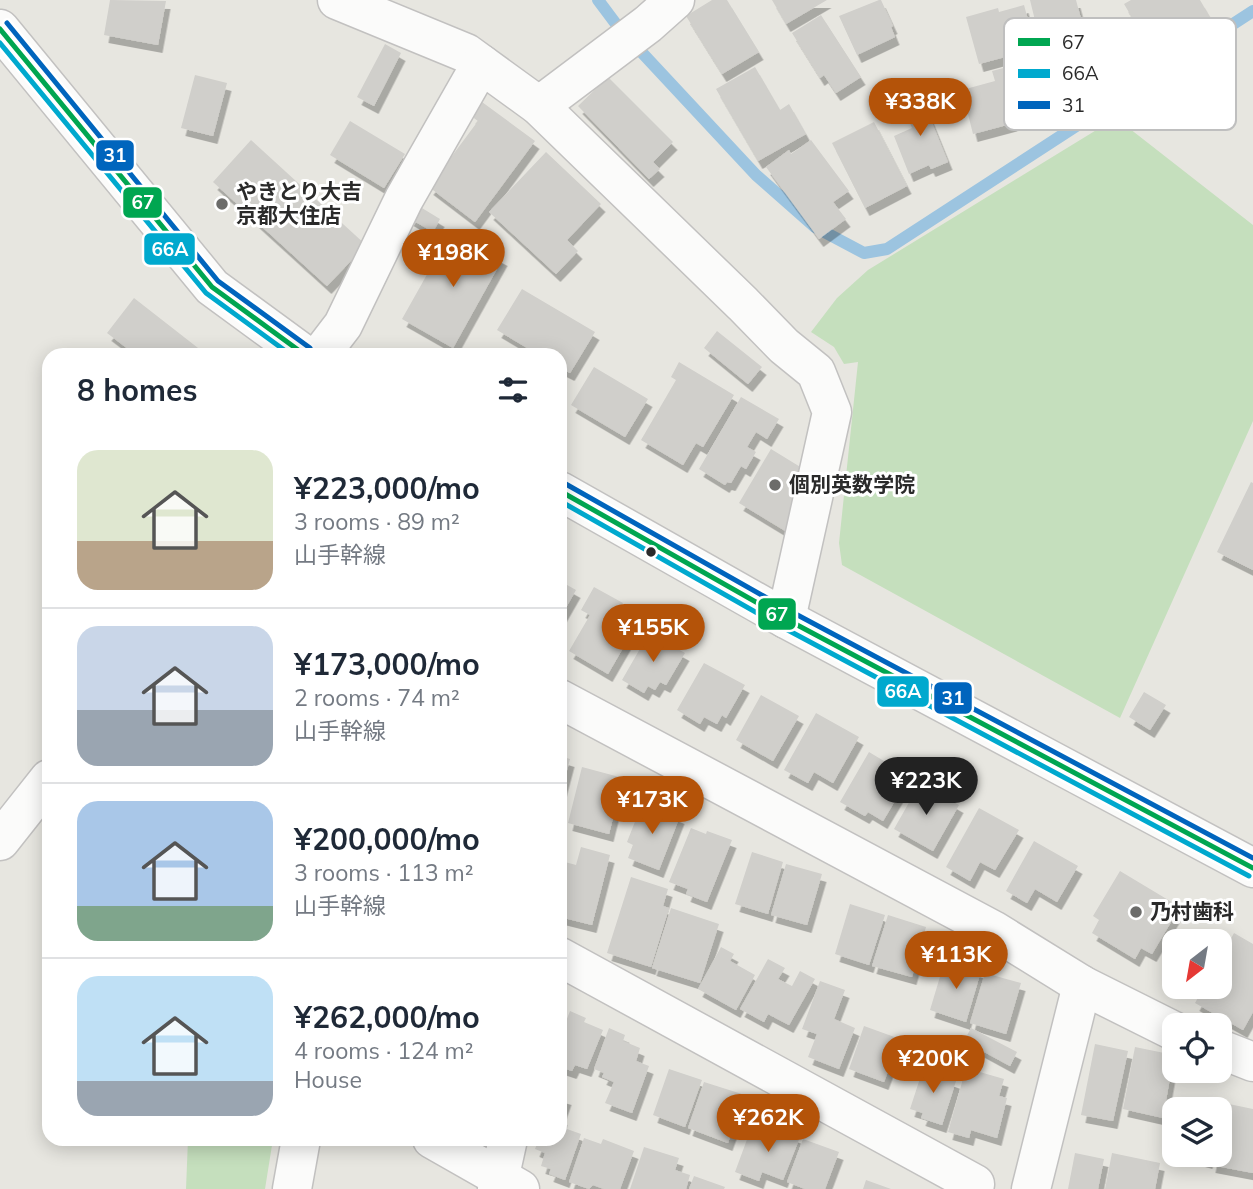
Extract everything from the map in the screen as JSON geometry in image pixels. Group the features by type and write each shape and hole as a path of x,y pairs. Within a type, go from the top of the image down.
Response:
{"street":[{"path":"337,0 466,53 539,106 784,346 816,372 832,412 786,619"},
{"path":"539,106 662,12"},
{"path":"0,29 212,287 295,348"},
{"path":"325,348 343,325 404,199 481,65"},
{"path":"567,495 786,619 1253,868"},
{"path":"567,703 993,930 1082,985 1162,1025"},
{"path":"0,841 42,788"},
{"path":"567,961 975,1184 974,1189"},
{"path":"1031,1189 1082,985"},
{"path":"1232,1054 1253,1062"},
{"path":"292,1189 300,1146"},
{"path":"443,1146 505,1185 508,1146"}],"green space":[{"path":"1096,130 1131,130 1253,225 1253,421 1120,718 842,565 839,543 858,362 844,364 834,347 811,332 837,298 868,270"},
{"path":"188,1146 272,1146 265,1189 186,1189"}],"building":[{"path":"110,0 166,1 158,45 104,35"},
{"path":"712,0 727,0 759,52 722,74 686,16"},
{"path":"772,0 827,0 786,24"},
{"path":"879,0 893,26 891,27 895,37 857,55 839,16"},
{"path":"1030,0 1076,0 1081,18 1034,18"},
{"path":"1131,0 1200,0 1210,17 1132,18 1124,4"},
{"path":"1024,5 1028,18 1004,18 1004,57 979,64 966,17 998,8 999,12"},
{"path":"821,15 861,77 836,93 824,75 820,78 792,33"},
{"path":"385,44 401,53 374,106 357,97"},
{"path":"755,67 780,110 789,104 806,134 758,161 716,89"},
{"path":"1004,68 1004,126 973,134 962,90 995,81 992,71"},
{"path":"195,75 227,83 213,136 181,128"},
{"path":"608,77 673,142 653,162 660,169 649,179 578,106"},
{"path":"920,93 948,162 931,169 929,165 909,174 894,136 912,128 901,102"},
{"path":"482,102 535,141 475,222 429,187 478,121 471,116"},
{"path":"350,121 405,154 384,188 330,155"},
{"path":"874,122 907,186 865,208 832,143"},
{"path":"251,140 366,245 327,286 213,182"},
{"path":"811,140 849,191 833,202 846,219 819,239 766,167 789,150 791,154"},
{"path":"546,152 601,204 567,240 578,251 556,274 489,212"},
{"path":"417,205 440,219 433,232 409,218"},
{"path":"452,230 503,258 453,348 402,319"},
{"path":"522,289 595,332 570,373 567,372 567,348 527,348 497,330"},
{"path":"134,298 198,348 127,348 107,333"},
{"path":"717,331 762,367 748,384 704,348"},
{"path":"679,362 734,395 703,447 696,443 683,465 641,440 676,380 671,377"},
{"path":"594,367 648,399 625,437 571,405"},
{"path":"741,397 779,419 767,439 756,432 747,447 756,452 746,469 741,466 731,483 727,482 725,485 699,469"},
{"name":"個別英数学院","path":"771,449 802,468 787,532 739,503"},
{"path":"1251,482 1253,483 1253,570 1217,552"},
{"path":"567,585 576,590 567,606"},
{"path":"594,587 623,603 612,623 631,634 608,674 569,651 590,615 581,610"},
{"path":"649,633 685,653 666,685 660,682 655,690 648,686 644,693 622,680"},
{"path":"704,663 745,685 726,718 722,715 717,724 704,717 700,724 677,710"},
{"path":"1144,692 1166,705 1150,730 1129,717"},
{"path":"761,695 799,716 773,761 736,740"},
{"path":"816,713 859,737 833,783 814,772 808,783 784,770"},
{"path":"869,752 894,767 886,780 902,789 883,821 868,812 865,816 840,802"},
{"path":"582,767 623,778 609,834 568,823"},
{"path":"920,783 959,805 933,851 894,829"},
{"path":"650,804 680,816 659,870 628,858 633,845 627,842 638,814 644,817"},
{"path":"979,808 1019,830 995,870 980,862 970,881 946,867"},
{"path":"691,828 732,840 707,902 686,894 688,889 669,882"},
{"path":"1034,841 1078,866 1057,902 1035,889 1027,903 1006,891"},
{"path":"581,847 610,855 592,925 567,919 567,863 576,865"},
{"path":"752,852 783,862 768,914 735,904"},
{"path":"786,864 822,874 807,925 771,915"},
{"name":"乃村歯科","path":"1120,871 1180,907 1167,929 1162,929 1162,937 1152,954 1141,948 1135,959 1092,933 1099,920 1093,916"},
{"path":"631,877 668,889 663,906 669,908 651,967 607,953"},
{"path":"850,904 885,915 869,965 835,954"},
{"path":"671,908 719,924 700,983 652,968"},
{"path":"888,915 926,927 912,977 872,966"},
{"path":"1234,933 1253,944 1253,1012 1243,1030 1232,1024 1232,1013 1213,1013 1195,1003 1197,999 1232,999"},
{"path":"721,947 734,954 730,961 755,975 736,1010 698,989"},
{"path":"768,959 785,968 778,979 792,986 800,971 815,979 789,1025 768,1014 764,1022 740,1009"},
{"path":"945,960 981,971 966,1022 930,1010"},
{"path":"985,973 1021,983 1006,1034 970,1023"},
{"path":"820,981 845,990 834,1019 855,1028 839,1069 808,1057 817,1034 802,1029"},
{"path":"570,1011 586,1018 584,1022 603,1030 587,1069 575,1065 572,1071 567,1069 567,1019"},
{"path":"864,1026 900,1039 884,1082 849,1069"},
{"path":"609,1028 625,1035 623,1041 640,1048 636,1061 649,1066 632,1113 605,1103 614,1082 602,1077 604,1073 594,1069"},
{"path":"971,1028 1017,1052 1010,1066 964,1041"},
{"path":"1095,1044 1128,1051 1113,1121 1081,1115"},
{"path":"1135,1047 1162,1053 1162,1083 1169,1083 1167,1097 1162,1097 1162,1118 1123,1109"},
{"path":"924,1066 944,1072 942,1076 956,1081 942,1125 921,1118 923,1113 910,1109"},
{"path":"966,1068 1004,1079 999,1096 1007,1098 997,1138 971,1130 969,1138 948,1132"},
{"path":"669,1069 702,1080 685,1127 653,1115"},
{"path":"704,1082 745,1095 728,1143 688,1128"},
{"path":"1232,1105 1253,1109 1253,1173 1222,1167 1232,1167"},
{"path":"766,1124 800,1137 783,1180 762,1172 759,1181 735,1172 749,1134 760,1138"},
{"path":"567,1129 581,1134 565,1180 549,1174 551,1169 541,1166 545,1153 535,1149 536,1146 567,1146"},
{"path":"584,1138 601,1144 603,1139 634,1151 620,1189 604,1189 593,1185 589,1189 569,1182"},
{"path":"803,1139 839,1152 825,1189 805,1189 787,1182"},
{"path":"644,1147 679,1158 675,1170 690,1175 686,1189 630,1189"},
{"path":"1075,1153 1104,1159 1098,1189 1068,1189"},
{"path":"1112,1153 1160,1163 1155,1189 1105,1189"},
{"path":"694,1176 725,1187 689,1189"},
{"path":"866,1180 891,1189 863,1189"}],"waterway":[{"path":"598,0 619,28 756,175 815,227 864,253 887,249 1070,130"},
{"path":"1236,22 1253,11"}],"transit line":[{"name":"31","path":"7,23 218,281 310,348"},
{"name":"67","path":"0,29 212,287 295,348"},
{"name":"66A","path":"0,43 206,293 281,348"},
{"name":"31","path":"567,485 790,611 1253,858"},
{"name":"67","path":"567,495 786,619 1253,868"},
{"name":"66A","path":"567,505 782,627 1249,876"}],"place":[{"name":"やきとり大吉 京都大住店","path":"222,204"},
{"name":"個別英数学院","path":"775,485"},
{"name":"乃村歯科","path":"1136,912"}]}
